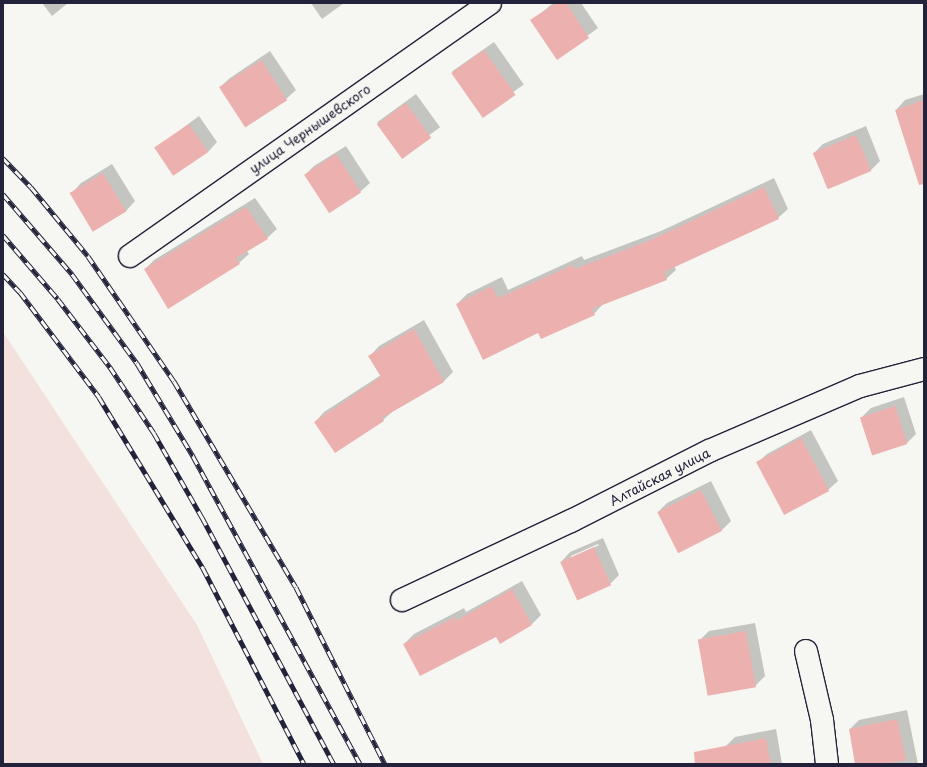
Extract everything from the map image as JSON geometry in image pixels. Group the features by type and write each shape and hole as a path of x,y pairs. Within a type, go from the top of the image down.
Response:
{"street":[{"name":"улица Чернышевского","path":"130,256 490,3"},
{"name":"Алтайская улица","path":"402,600 571,521 710,451 860,386 924,369"},
{"path":"806,651 822,720 827,764"}],"shaded area":[{"path":"3,332 197,625 263,764 3,764"}],"building":[{"path":"556,3 566,3 589,38 557,60 530,20"},
{"path":"484,50 516,95 483,118 451,73"},
{"path":"261,60 287,100 245,127 219,87"},
{"path":"924,100 924,184 919,185 895,110"},
{"path":"406,103 431,138 402,159 377,124"},
{"path":"189,124 208,152 173,176 154,147"},
{"path":"856,135 871,171 828,189 813,153"},
{"path":"336,154 361,193 329,213 304,175"},
{"path":"103,173 126,212 93,232 70,193"},
{"path":"764,187 779,219 664,272 667,280 592,309 595,315 541,339 538,333 483,360 456,304 492,286 498,298 573,265 575,269 651,240"},
{"path":"246,207 268,239 236,258 240,264 168,309 144,269"},
{"path":"414,329 444,382 382,418 384,421 335,453 314,422 381,377 368,356"},
{"path":"895,406 907,444 872,455 860,417"},
{"path":"801,438 829,491 784,515 756,462"},
{"path":"701,490 722,531 678,553 657,512"},
{"path":"594,547 611,585 577,600 560,562"},
{"path":"512,589 532,625 500,644 496,637 420,676 403,644 455,617 456,621"},
{"path":"746,631 756,687 708,696 698,640"},
{"path":"897,719 906,760 883,764 855,764 849,729"},
{"path":"766,738 771,764 695,764 694,752"}],"railway":[{"path":"3,158 31,187 88,256 174,381 296,587 385,764"},
{"path":"3,194 72,274 137,363 193,456 360,764"},
{"path":"3,235 58,299 110,367 154,433 202,517 334,764"},
{"path":"3,274 20,292 99,397 203,568 304,764"}]}
